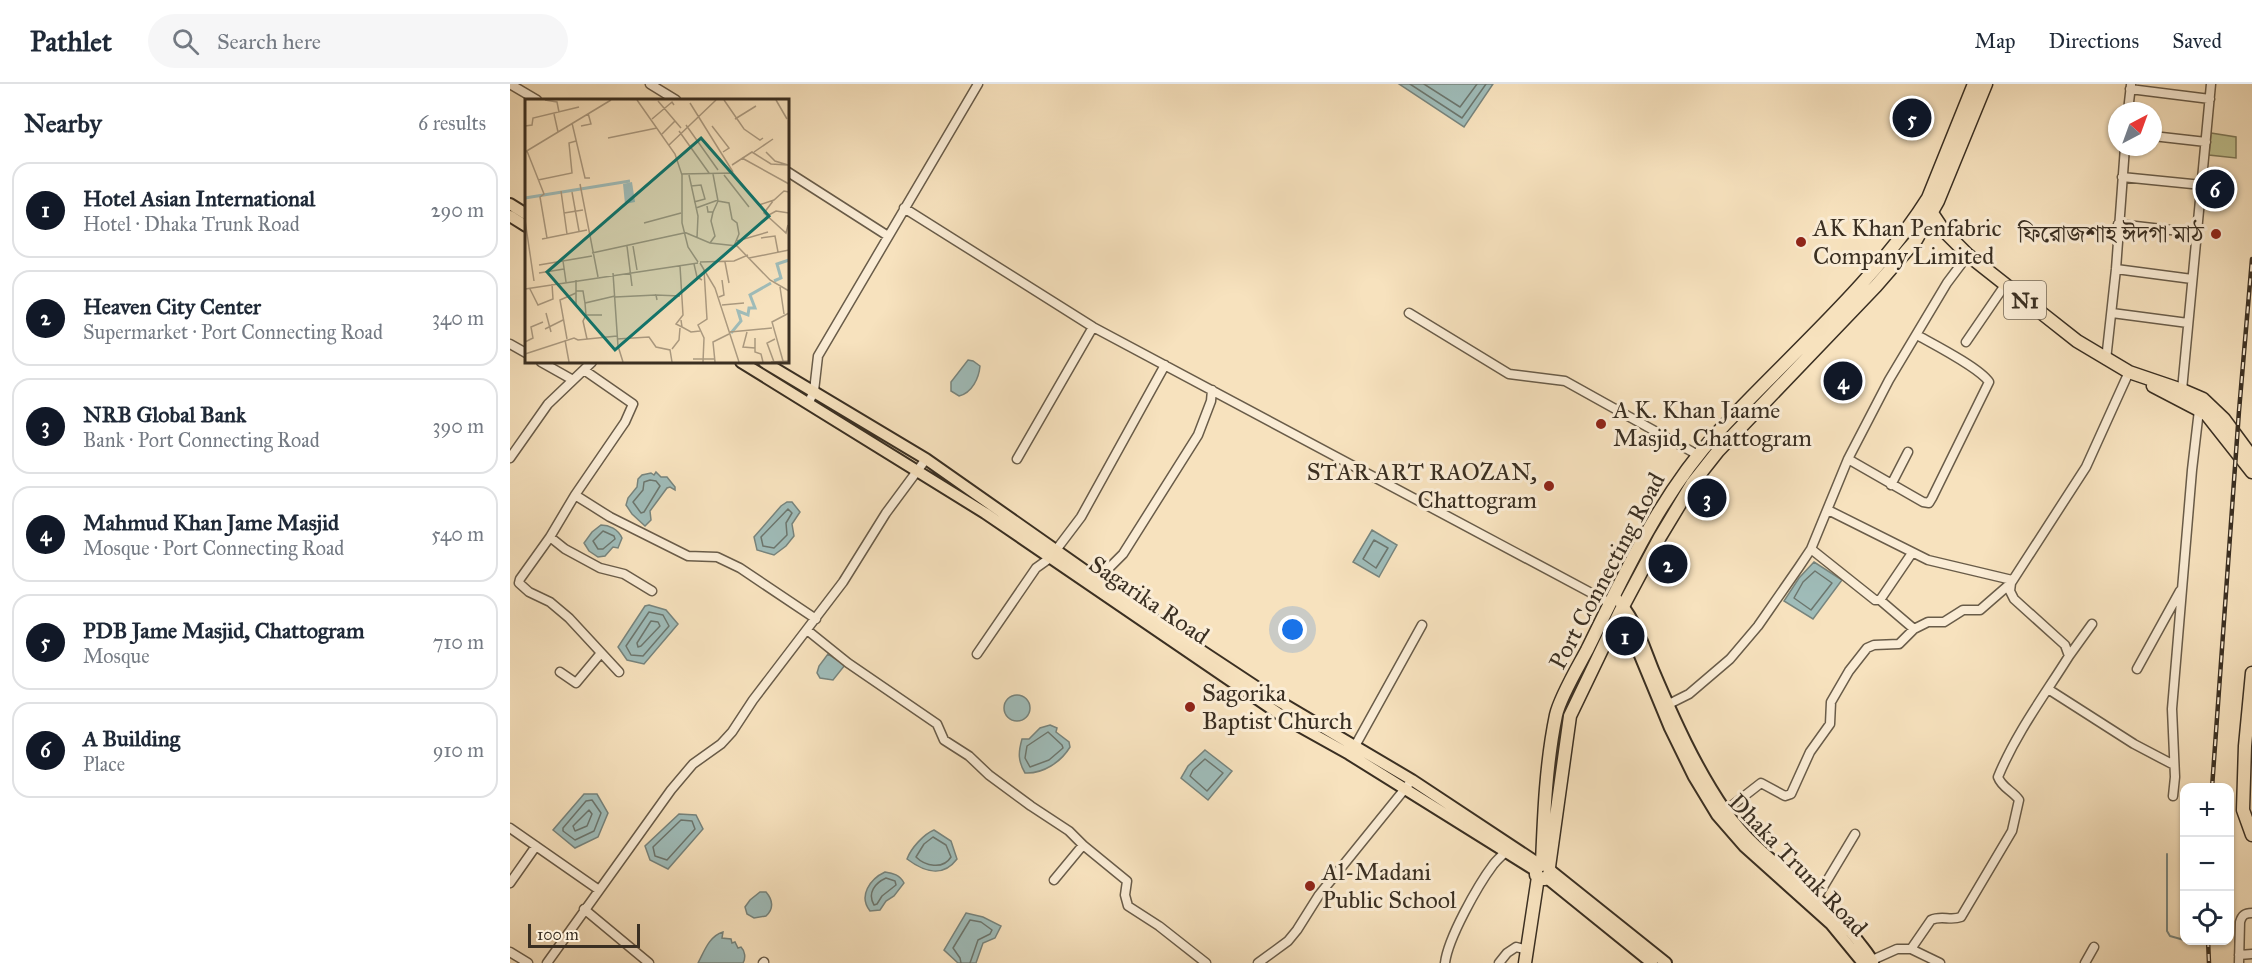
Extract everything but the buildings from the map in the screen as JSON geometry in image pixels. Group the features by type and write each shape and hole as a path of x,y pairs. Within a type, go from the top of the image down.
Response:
{"highway":[{"path":"1927,210 1928,198 1974,84"},
{"path":"1927,210 1986,84"},
{"name":"N1","path":"1927,210 1968,255 2077,341 2106,360 2199,410 2218,429 2252,472"},
{"name":"Port Connecting Road","path":"1532,963 1543,871 1546,785 1556,712 1612,599 1650,527 1685,471 1716,434 1864,280 1927,210"},
{"name":"Port Connecting Road","path":"1526,963 1570,716 1660,537 1692,484 1718,451 1876,286 1916,240 1927,210"},
{"name":"N1","path":"2134,374 2203,399 2217,411 2252,457"},
{"path":"2252,673 2245,746 2243,810 2252,835"}],"main road":[{"path":"510,204 525,213"},
{"path":"510,216 525,225"},
{"name":"Sagarika Road","path":"743,363 1053,554 1098,579 1161,624 1295,711 1412,780 1543,871 1666,963"},
{"name":"Sagarika Road","path":"766,363 926,459 1053,554 1288,720 1508,848"},
{"name":"Dhaka Trunk Road","path":"1612,599 1622,609 1643,642 1706,782 1725,811 1748,838 1839,918 1868,962"},
{"name":"Dhaka Trunk Road","path":"1622,609 1652,690 1673,736 1694,777 1718,815 1738,840 1832,924 1868,962"},
{"path":"1288,720 1295,711"},
{"name":"Sagarika Road","path":"1543,871 1652,963"}],"street":[{"path":"510,84 535,99"},
{"path":"650,84 672,99"},
{"path":"809,402 814,391 818,356 978,84"},
{"path":"2182,390 2211,84"},
{"path":"2129,102 2131,86 2210,99"},
{"path":"2162,137 2206,142"},
{"path":"2106,360 2116,269 2124,156"},
{"path":"789,173 888,236"},
{"path":"2122,177 2202,185"},
{"path":"904,208 1093,327 1612,599"},
{"path":"2118,224 2197,233"},
{"path":"1669,704 1689,694 1730,659 1771,608 1811,549 1848,459 1889,380 1947,283 1968,255"},
{"path":"2116,269 2192,279"},
{"path":"1966,342 2005,285"},
{"path":"1409,313 1509,374 1565,381 1698,455"},
{"path":"2112,314 2188,323"},
{"path":"1017,459 1093,327"},
{"path":"1848,459 1891,485 1929,503 1989,385 1987,378 1917,335"},
{"path":"510,344 525,352"},
{"path":"543,363 573,380"},
{"path":"510,458 548,405 591,363"},
{"path":"977,654 1036,568 1053,554 1081,517 1165,365"},
{"path":"584,370 633,404 620,430 575,495 550,537 515,583 550,602 569,618 619,672"},
{"path":"1725,811 1761,783 1785,796 1791,794 1810,752 1830,724 1832,702 1849,671 1867,648 1874,645 1899,644 1914,629 1928,622 1944,622 1963,610 1980,610 2012,581 2086,467 2134,374"},
{"path":"1098,579 1124,554 1198,435 1211,401 1212,390"},
{"path":"2173,796 2172,709 2199,410"},
{"path":"1891,485 1908,452"},
{"path":"547,963 671,790 693,764 721,744 732,732 753,700 843,582 886,513 920,471 926,459"},
{"path":"575,495 610,516 688,556 717,557 740,568 816,619"},
{"path":"1828,510 1912,554 2012,581"},
{"path":"550,537 565,549 600,568 624,574 652,591"},
{"path":"1811,549 1875,600 1880,600 1914,629"},
{"path":"1880,600 1912,554"},
{"path":"2012,581 2010,591 2014,599 2065,645 2069,656"},
{"path":"2137,669 2182,588"},
{"path":"1911,949 1931,920 1936,917 1954,920 1961,917 2012,831 2019,800 2015,794 2000,784 1998,777 2025,722 2092,624"},
{"path":"1354,746 1422,625"},
{"path":"807,630 848,663 937,724 944,740 969,756 989,775 1030,806 1069,831 1083,846 1127,881 1125,895 1128,906 1167,932 1206,963"},
{"path":"560,672 576,683 601,653"},
{"path":"2049,689 2134,744 2174,765"},
{"path":"1258,963 1288,940 1297,930 1319,895 1412,780"},
{"path":"510,828 599,890"},
{"path":"1816,898 1855,834"},
{"path":"510,883 536,846"},
{"path":"1054,880 1083,846"},
{"path":"1445,963 1446,951 1466,912 1494,864 1508,848"},
{"path":"584,909 649,963"},
{"path":"2252,913 2245,913 2241,916 2239,959 2252,954"},
{"path":"2085,963 2094,946"},
{"path":"1499,963 1516,947 1527,950"},
{"path":"1868,962 1897,949 1911,949 1940,963"},
{"path":"510,952 528,963"}],"green space":[{"path":"2211,133 2236,137 2236,158 2209,155"}],"water":[{"path":"1399,84 1493,84 1464,127"},
{"path":"968,360 980,366 979,371 968,392 959,396 951,391 951,382"},
{"path":"656,472 661,477 667,477 675,490 667,488 650,511 651,520 645,526 626,505 628,498 637,487 638,479 642,475 651,473 654,475"},
{"path":"787,502 792,502 800,512 792,524 794,536 774,555 757,550 754,537"},
{"path":"601,525 613,528 622,538 618,548 613,547 605,556 598,557 589,551 584,543"},
{"path":"1372,530 1397,545 1379,577 1353,562"},
{"path":"1814,562 1842,580 1813,619 1784,601 1799,578"},
{"path":"645,606 666,610 678,624 644,664 627,660 618,647"},
{"path":"828,654 845,665 833,680 820,678 817,673"},
{"path":"1017,695 1027,698 1030,708 1027,718 1017,721 1007,718 1004,708 1007,698"},
{"path":"1050,725 1057,728 1056,732 1069,742 1070,747 1062,758 1051,766 1032,773 1025,773 1019,757 1022,739 1029,739 1040,728"},
{"path":"1205,750 1232,771 1208,800 1181,778 1188,766"},
{"path":"584,794 597,794 608,813 598,837 575,848 553,830"},
{"path":"679,814 696,815 703,829 668,869 650,860 645,846"},
{"path":"934,830 951,841 957,859 939,871 926,870 907,859 918,842"},
{"path":"885,872 896,875 904,883 880,910 870,911 865,900 867,888"},
{"path":"760,892 766,892 771,901 771,907 766,916 754,918 747,914 745,907"},
{"path":"966,913 983,917 1001,926 995,938 983,943 976,963 958,963 944,950"},
{"path":"723,932 722,938 731,939 738,948 741,947 745,957 743,963 698,963 714,937"}],"waterway":[{"path":"2167,854 2167,931 2170,936 2180,939"}],"railway":[{"path":"2212,783 2252,259"},
{"path":"2208,945 2209,963"}],"place":[{"name":"PDB Jame Masjid, Chattogram","path":"1912,118"},
{"name":"A Building","path":"2215,189"},
{"name":"ফিরোজশাহ ঈদগা মাঠ","path":"2216,234"},
{"name":"AK Khan Penfabric Company Limited","path":"1801,242"},
{"name":"Mahmud Khan Jame Masjid","path":"1843,381"},
{"name":"A K. Khan Jaame Masjid, Chattogram","path":"1601,424"},
{"name":"STAR ART RAOZAN, Chattogram","path":"1549,486"},
{"name":"NRB Global Bank","path":"1707,498"},
{"name":"Heaven City Center","path":"1668,564"},
{"name":"Hotel Asian International","path":"1625,636"},
{"name":"Sagorika Baptist Church","path":"1190,707"},
{"name":"Al-Madani Public School","path":"1310,886"}]}
